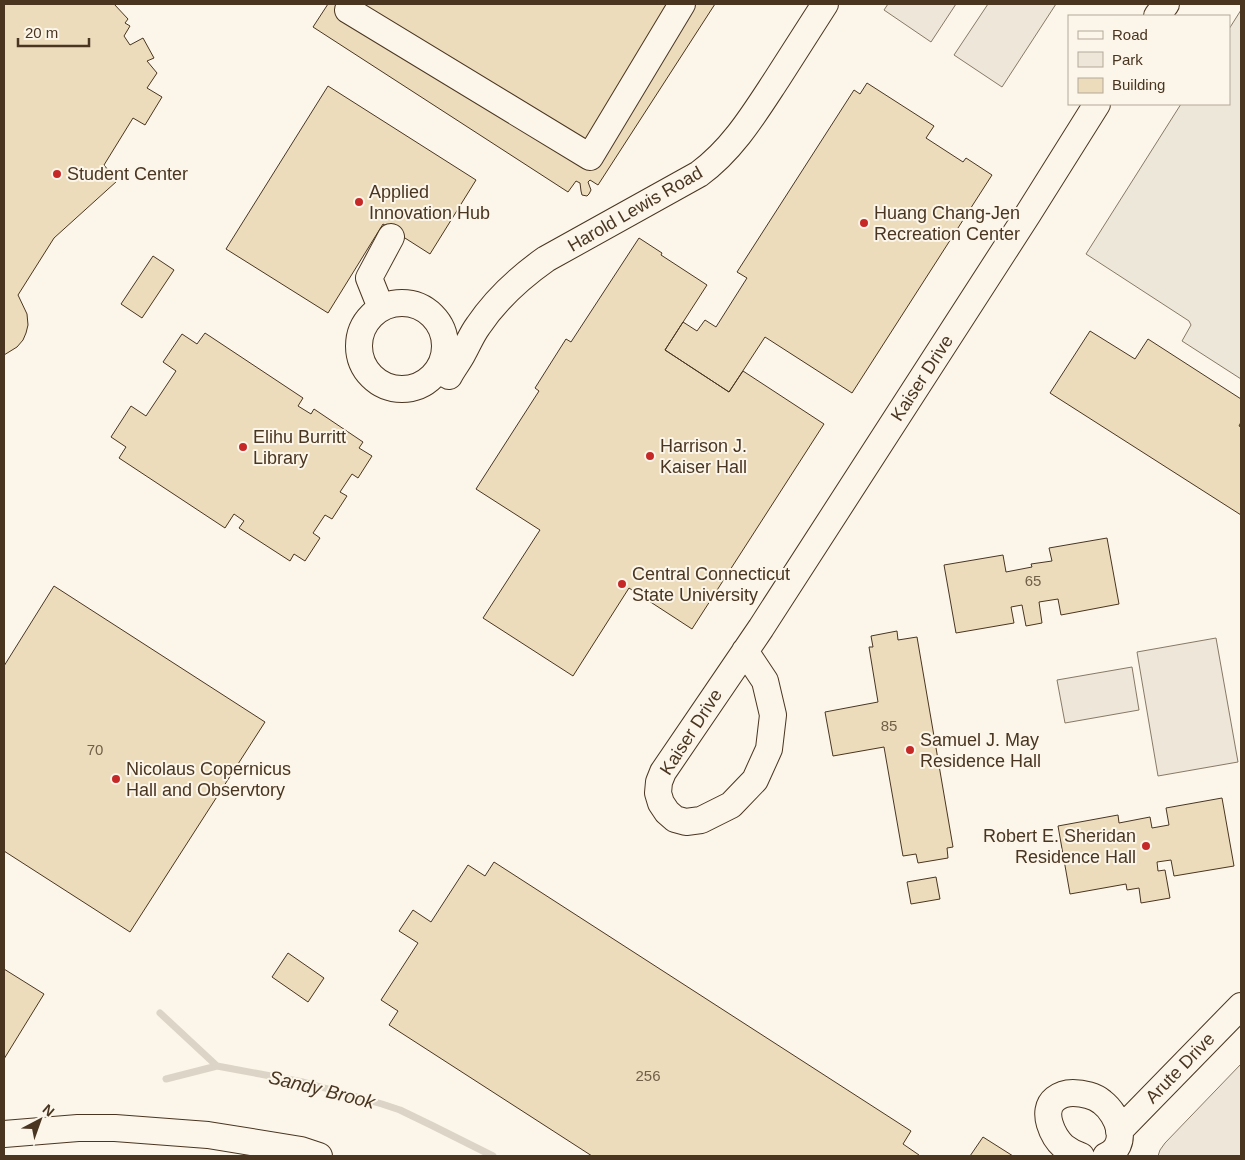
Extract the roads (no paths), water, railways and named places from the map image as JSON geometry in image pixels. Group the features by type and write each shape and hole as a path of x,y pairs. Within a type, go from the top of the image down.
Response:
{"street":[{"path":"352,4 348,10 590,157 682,4"},
{"name":"Harold Lewis Road","path":"444,373 462,355 477,327 489,310 503,294 528,272 546,259 699,174 720,156 755,112 825,4"},
{"path":"1159,15 1166,4"},
{"name":"Kaiser Drive","path":"745,651 765,682 773,715 770,749 755,780 731,805 701,820 686,822 675,819 661,803 658,793 659,782 663,772 745,651 1096,105"},
{"path":"381,308 369,278 391,237"},
{"path":"407,303 420,307 431,314 441,326 445,340 444,373 415,388 400,390 386,386 373,378 365,367 360,355 359,341 362,328 370,317 381,308 393,304 407,303"},
{"name":"Arute Drive","path":"1119,1131 1241,1006"},
{"path":"1081,1156 1064,1147 1053,1133 1050,1122 1049,1112 1052,1103 1057,1098 1068,1093 1096,1098 1112,1112 1117,1122 1119,1142 1117,1148 1106,1156"},
{"path":"4,1134 78,1128 124,1128 208,1135 301,1150 319,1156"}],"waterway":[{"name":"Sandy Brook","path":"160,1013 217,1066 303,1082 382,1104 400,1110 493,1156"},
{"path":"166,1079 217,1066"}],"place":[{"name":"Student Center","path":"57,174"},
{"name":"Applied Innovation Hub","path":"359,202"},
{"name":"Huang Chang-Jen Recreation Center","path":"864,223"},
{"name":"Elihu Burritt Library","path":"243,447"},
{"name":"Harrison J. Kaiser Hall","path":"650,456"},
{"name":"Central Connecticut State University","path":"622,584"},
{"name":"Samuel J. May Residence Hall","path":"910,750"},
{"name":"Nicolaus Copernicus Hall and Observtory","path":"116,779"},
{"name":"Robert E. Sheridan Residence Hall","path":"1146,846"}]}
